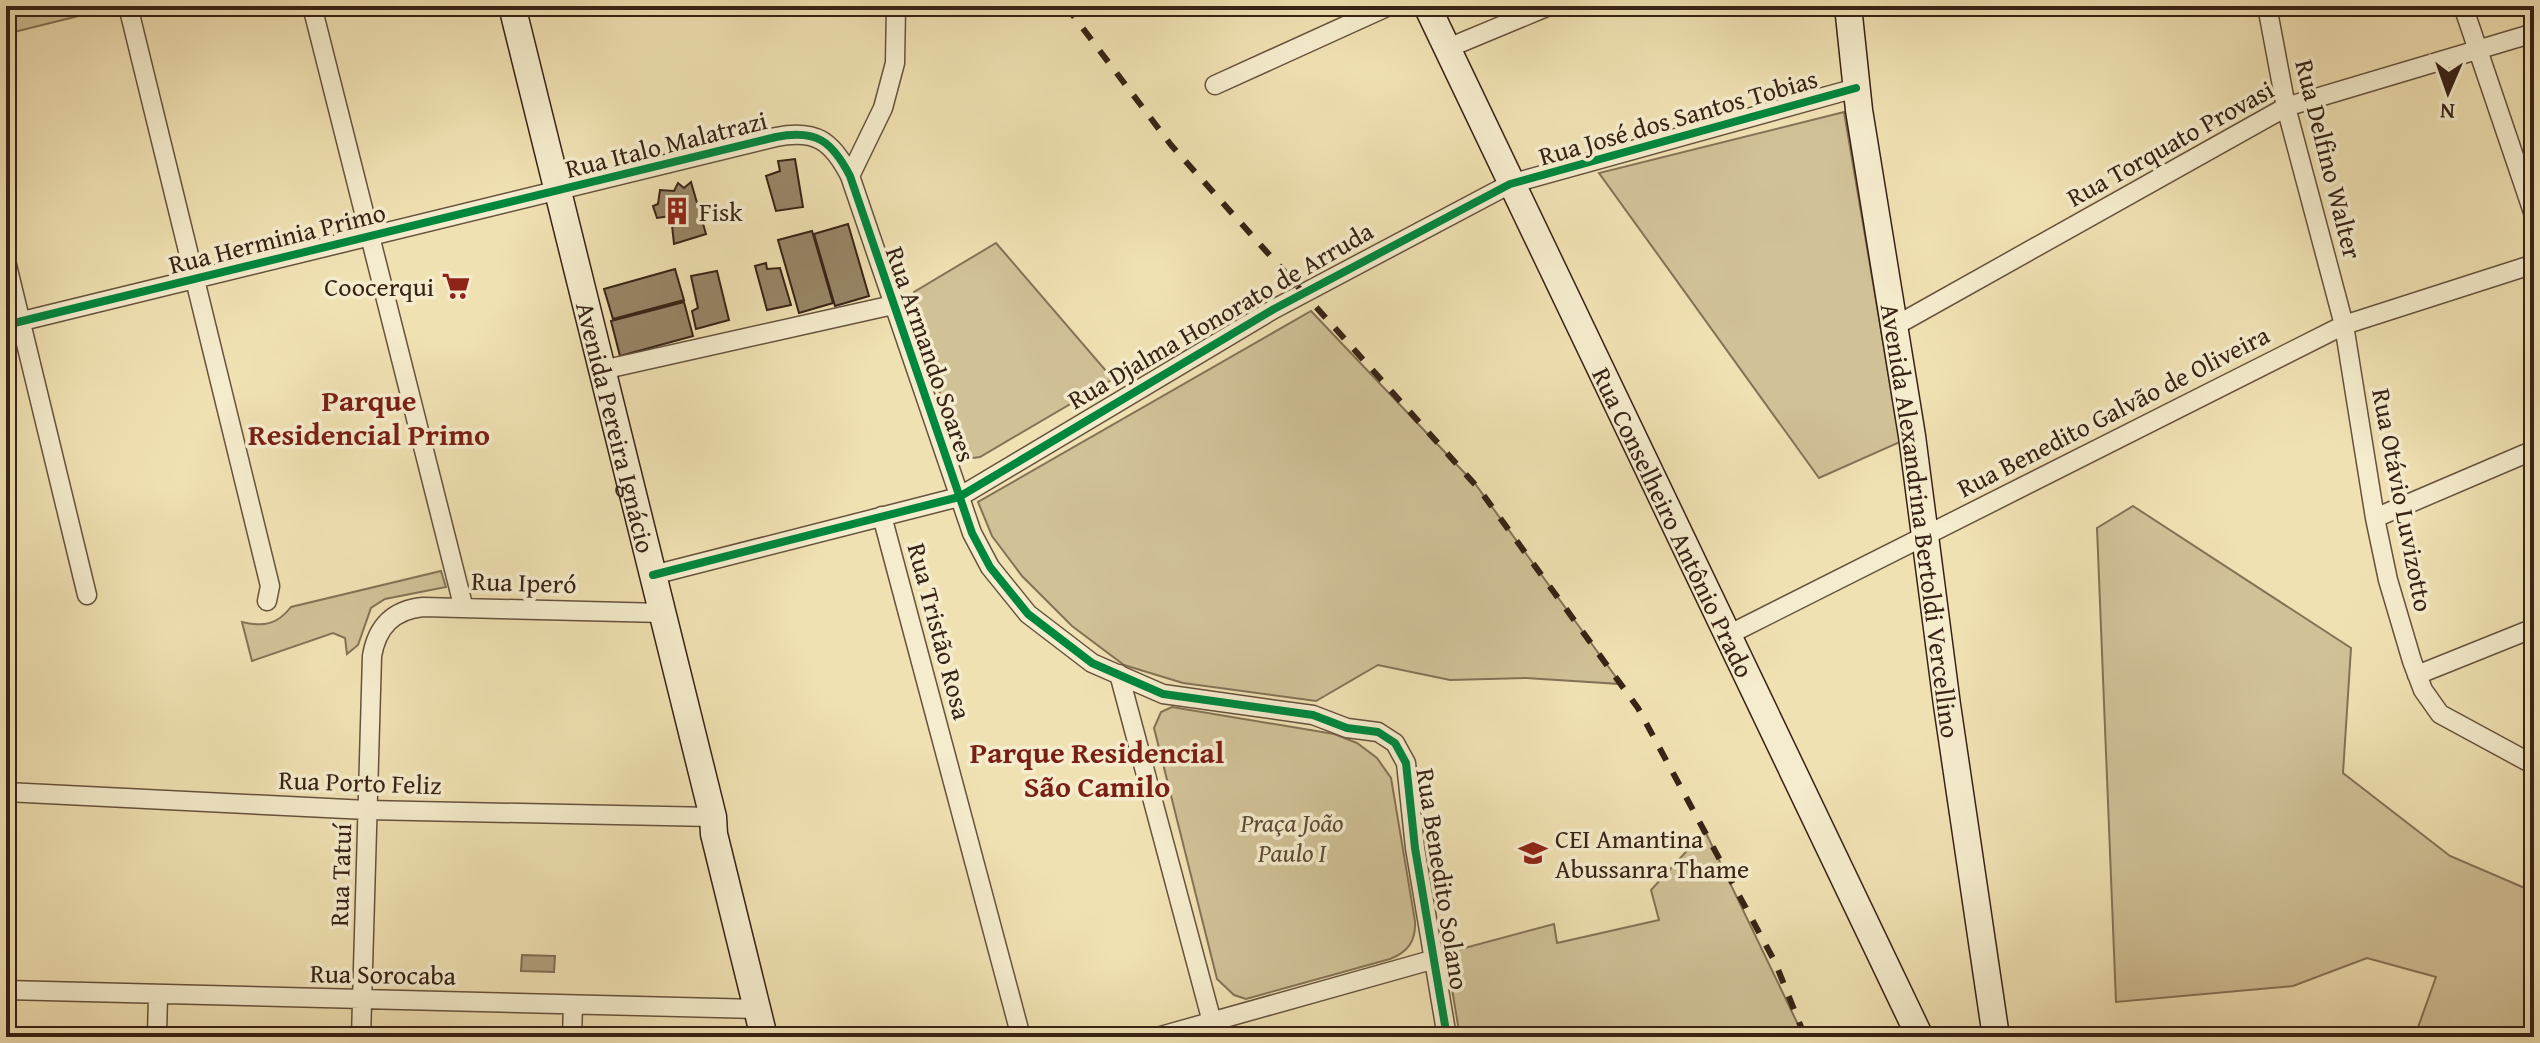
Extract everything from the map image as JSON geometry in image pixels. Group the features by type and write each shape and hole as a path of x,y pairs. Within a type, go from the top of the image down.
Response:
{"main road":[{"name":"Avenida Pereira Ignácio","path":"512,6 713,817 714,834 764,1037"},
{"name":"Rua Conselheiro Antônio Prado","path":"1427,6 1920,1037"},
{"name":"Avenida Alexandrina Bertoldi Vercellino","path":"1848,6 1856,88 1926,534 1947,705 1996,1037"}],"street":[{"path":"128,6 270,586 267,601"},
{"path":"312,6 463,605"},
{"path":"850,176 883,108 895,63 896,6"},
{"path":"1215,85 1389,6"},
{"path":"1448,48 1549,6"},
{"name":"Rua Delfino Walter","path":"2267,6 2286,107 2344,325"},
{"path":"2463,6 2534,215"},
{"name":"Rua Torquato Provasi","path":"1895,326 2286,107 2534,33"},
{"name":"Rua José dos Santos Tobias","path":"1510,184 1856,88"},
{"name":"Rua Italo Malatrazi","path":"558,190 794,134 810,134 829,145"},
{"name":"Rua Armando Soares","path":"829,145 850,176 959,497 990,567 1028,614 1091,662 1163,694 1313,715 1384,735"},
{"name":"Rua Djalma Honorato de Arruda","path":"653,575 959,497 1274,309 1510,184"},
{"name":"Rua Herminia Primo","path":"13,324 558,190"},
{"path":"6,261 13,324 87,595"},
{"name":"Rua Benedito Galvão de Oliveira","path":"1728,635 2344,325 2534,264"},
{"path":"602,370 893,305"},
{"name":"Rua Otávio Luvizotto","path":"2344,325 2375,518 2388,580 2417,675 2440,714 2534,765"},
{"path":"2375,518 2534,450"},
{"name":"Rua Tristão Rosa","path":"882,516 1021,1037"},
{"name":"Rua Iperó","path":"386,622 410,608 463,605 663,613"},
{"name":"Rua Tatuí","path":"361,1037 372,656 379,631 386,622"},
{"path":"2417,675 2534,628"},
{"path":"1119,674 1212,1022"},
{"name":"Rua Benedito Solano","path":"1384,735 1395,743 1406,763 1412,825 1447,1037"},
{"name":"Rua Porto Feliz","path":"6,792 367,810 713,817"},
{"path":"1157,1037 1435,959"},
{"name":"Rua Sorocaba","path":"6,990 758,1009"},
{"path":"157,1037 158,994"},
{"path":"572,1037 573,1005"}],"green space":[{"path":"6,6 119,6 6,34"},
{"path":"1844,112 1900,442 1819,478 1599,173"},
{"path":"996,243 1113,379 980,457 968,458 954,448 914,292"},
{"path":"1311,311 1476,485 1621,684 1526,678 1450,680 1378,665 1316,701 1183,683 1124,665 1072,626 1022,576 992,536 978,502"},
{"path":"2133,506 2351,648 2343,773 2450,856 2534,892 2534,1037 2431,1037 2417,1030 2436,977 2367,958 2293,986 2116,1002 2097,528"},
{"path":"441,571 446,587 385,599 371,608 358,645 347,654 345,638 333,633 252,661 242,622 269,623 280,618 291,607"},
{"name":"Praça João Paulo I","path":"1172,707 1334,734 1357,743 1377,758 1391,778 1415,921 1412,940 1402,953 1246,999 1234,995 1217,979 1154,728 1161,712"},
{"path":"1705,831 1804,1037 1460,1037 1446,953 1554,924 1557,943 1659,920 1651,890"}],"shaded area":[{"path":"522,955 555,956 554,972 521,971"}],"building":[{"path":"795,159 803,207 776,211 766,176 780,171 778,161"},
{"name":"Fisk","path":"691,182 706,234 674,244 671,216 657,218 653,206 658,204 660,190 674,191 678,183 684,188"},
{"path":"848,224 869,296 835,306 814,234"},
{"path":"812,231 833,303 799,313 778,240"},
{"path":"766,263 767,269 780,268 791,305 767,310 755,266"},
{"path":"675,269 684,300 613,319 604,289"},
{"path":"717,271 729,320 696,329 692,311 698,308 691,276"},
{"path":"684,302 693,336 620,356 611,321"}],"railway":[{"path":"1066,6 1171,145 1479,489 1638,708 1775,962 1805,1037"}],"cycle path":[{"path":"653,575 959,497 1274,309 1510,184 1856,88"},
{"path":"6,325 776,137 802,135 821,140 836,154 850,176 972,533 990,567 1028,614 1092,663 1163,694 1313,715 1347,728 1378,732 1395,743 1406,763 1415,848 1447,1037"}],"place":[{"name":"Fisk","path":"677,211"},
{"name":"Coocerqui","path":"456,286"},
{"name":"CEI Amantina Abussanra Thame","path":"1533,853"}],"district":[{"name":"Parque Residencial Primo","path":"369,417"},
{"name":"Parque Residencial São Camilo","path":"1097,769"}]}
